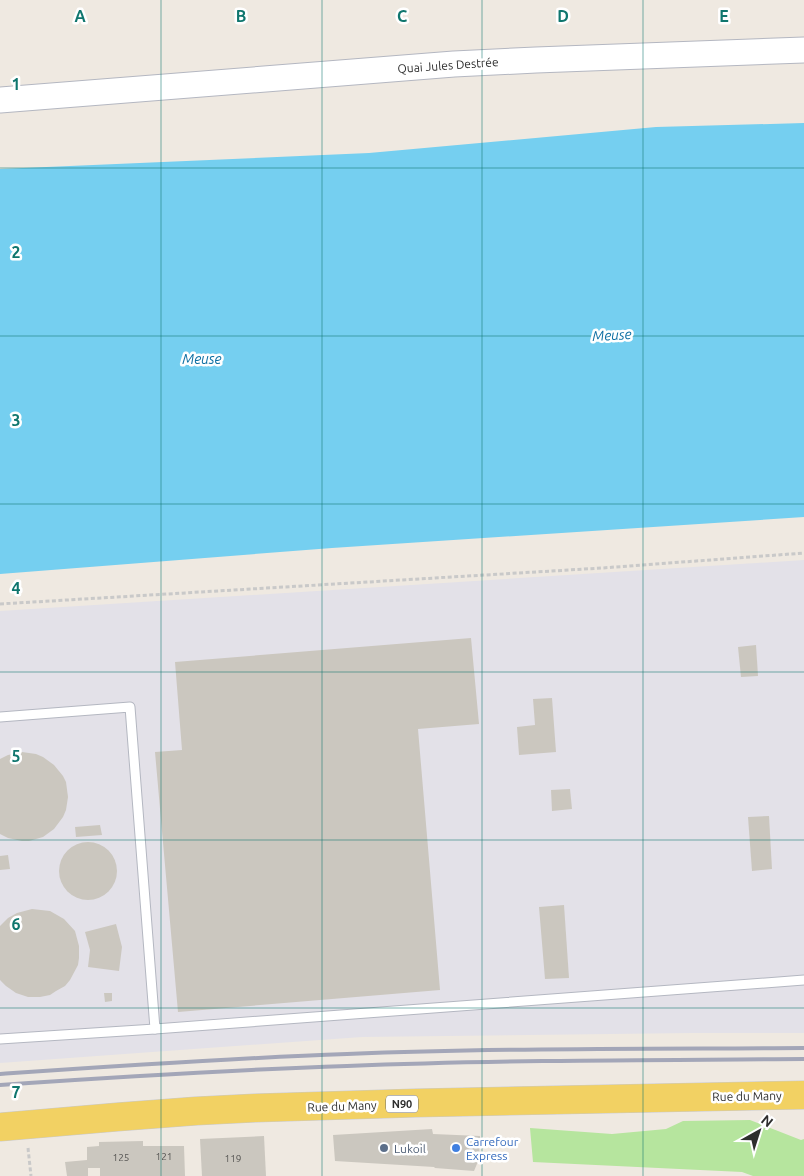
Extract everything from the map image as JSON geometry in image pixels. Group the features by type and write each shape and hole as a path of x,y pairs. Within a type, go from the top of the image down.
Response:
{"main road":[{"name":"Quai Jules Destrée","path":"0,100 454,64 804,50"},
{"name":"Rue du Many","path":"13,1126 127,1116 245,1109 804,1094"}],"lane":[{"path":"0,717 130,707 155,1029"},
{"path":"0,1039 804,980"}],"path":[{"path":"0,604 582,570 804,553"},
{"path":"13,1126 31,1176"}],"shaded area":[{"path":"804,560 804,1033 362,1037 0,1063 0,611"}],"green space":[{"path":"750,1120 801,1140 804,1139 804,1176 753,1176 742,1172 533,1162 530,1128 612,1134 666,1129 683,1121"}],"water":[{"name":"Meuse","path":"804,123 804,517 332,548 0,574 0,169 369,153 656,127"}],"building":[{"path":"471,638 479,724 418,729 440,990 178,1012 155,752 182,750 175,662"},
{"path":"756,645 758,676 741,677 738,647"},
{"path":"552,698 556,752 519,755 517,727 535,725 533,699"},
{"path":"22,752 36,754 54,765 66,782 68,797 63,817 54,829 43,837 29,841 8,838 0,834 0,759"},
{"path":"570,789 572,809 552,811 551,790"},
{"path":"769,816 772,869 752,871 748,817"},
{"path":"100,825 102,835 76,837 75,827"},
{"path":"82,842 94,842 109,850 117,865 117,877 109,892 94,900 82,900 67,892 59,877 59,865 67,850"},
{"path":"8,855 10,869 0,870 0,856"},
{"path":"564,905 569,978 545,979 539,907"},
{"path":"32,909 50,911 64,919 75,931 79,946 78,965 70,980 65,986 50,995 40,997 28,997 16,993 0,980 0,926 17,913"},
{"path":"116,924 122,947 119,971 88,967 90,950 85,932"},
{"path":"104,993 112,993 112,1001 105,1002"},
{"name":"Lukoil","path":"432,1129 433,1134 480,1136 479,1159 474,1171 335,1161 333,1135"},
{"path":"264,1136 266,1176 202,1176 200,1139"},
{"path":"143,1141 143,1146 184,1146 185,1176 100,1176 100,1168 88,1168 88,1176 67,1176 65,1162 87,1160 87,1147 99,1146 99,1142"}],"railway":[{"path":"0,1074 217,1060 404,1052 804,1048"},
{"path":"0,1085 217,1072 404,1064 804,1059"}],"place":[{"name":"Lukoil","path":"384,1148"},
{"name":"Carrefour Express","path":"456,1148"}]}
